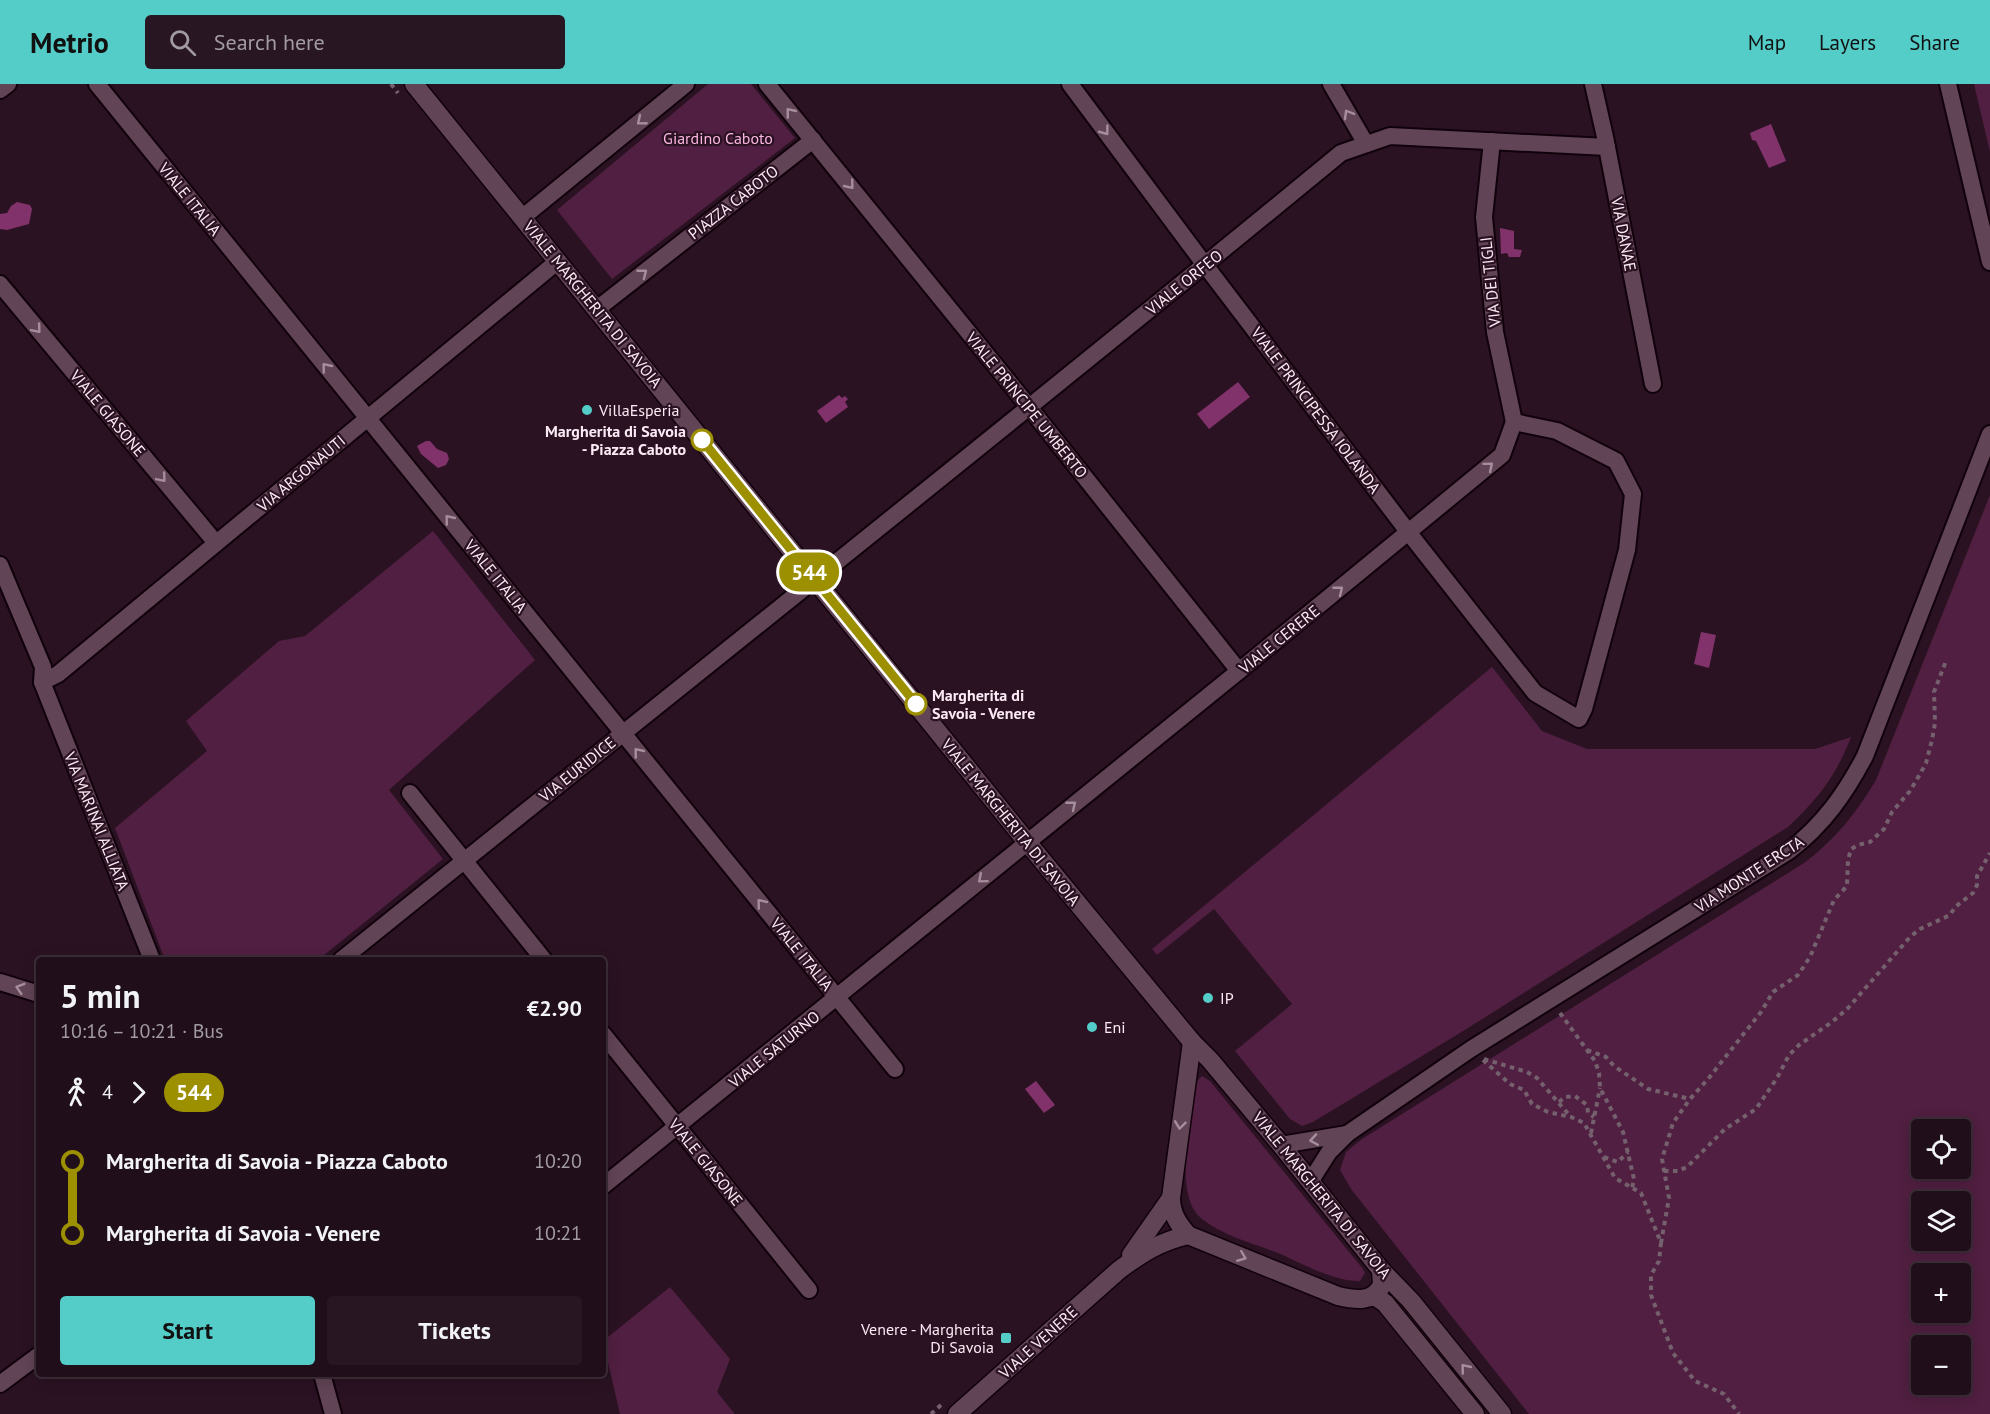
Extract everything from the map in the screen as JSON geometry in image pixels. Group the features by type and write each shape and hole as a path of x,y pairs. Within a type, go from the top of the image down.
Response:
{"street":[{"path":"0,90 8,84"},
{"name":"VIALE ITALIA","path":"97,84 895,1069"},
{"name":"VIALE MARGHERITA DI SAVOIA","path":"414,84 1027,842 1192,1042 1210,1060 1281,1145 1381,1270 1411,1301 1502,1414"},
{"path":"523,217 686,84"},
{"name":"VIALE PRINCIPESSA IOLANDA","path":"1070,84 1205,265 1535,693 1579,718 1584,709 1627,550 1633,494 1616,461 1557,431 1514,422"},
{"path":"1331,84 1366,144"},
{"name":"VIA DANAE","path":"1593,84 1653,384"},
{"path":"1948,84 1990,262"},
{"path":"775,87 813,140"},
{"name":"VIALE ORFEO","path":"816,580 1341,153 1390,136 1607,147"},
{"name":"PIAZZA CABOTO","path":"597,309 813,140"},
{"name":"VIALE PRINCIPE UMBERTO","path":"813,140 1239,671"},
{"name":"VIA DEI TIGLI","path":"1492,141 1484,217 1495,332 1514,422"},
{"name":"VIA ARGONAUTI","path":"42,682 58,674 558,261"},
{"name":"VIALE GIASONE","path":"0,284 216,543"},
{"name":"VIALE CERERE","path":"1027,842 1502,455 1514,422"},
{"name":"VIA MONTE ERCTA","path":"1347,1134 1476,1054 1551,999 1789,851 1810,834 1846,791 1865,756 1990,434"},
{"name":"VIA MARINAI ALLIATA","path":"1,570 43,667 42,682 151,957"},
{"name":"VIA EURIDICE","path":"345,957 816,580"},
{"path":"410,793 542,957"},
{"name":"VIALE SATURNO","path":"606,1184 1027,842"},
{"path":"0,982 36,993"},
{"name":"VIALE GIASONE","path":"606,1038 809,1290"},
{"path":"1192,1042 1171,1198 1173,1212 1179,1225 1188,1235 1338,1296 1360,1300 1371,1297 1380,1289 1383,1281 1381,1270"},
{"path":"1188,1067 1196,1058 1202,1057 1210,1060"},
{"path":"1281,1145 1347,1134"},
{"path":"1310,1182 1329,1152 1347,1134"},
{"path":"1119,1270 1171,1198"},
{"path":"1119,1270 1159,1243 1188,1235"},
{"name":"VIALE VENERE","path":"957,1414 1119,1270"},
{"name":"VIALE MARGHERITA DI SAVOIA","path":"1371,1297 1376,1297 1385,1303 1475,1414"},
{"path":"0,1384 36,1357"},
{"path":"323,1377 333,1414"}],"path":[{"path":"1739,1414 1724,1394 1695,1381 1673,1353 1651,1295 1651,1275 1659,1262 1660,1243 1669,1198 1662,1159 1673,1123 1689,1100 1761,1012 1773,992 1798,975 1810,957 1834,900 1847,886 1848,860 1851,849 1876,838 1884,829 1892,812 1910,791 1926,763 1935,723 1934,692 1946,661"},
{"path":"1664,1171 1678,1171 1687,1167 1725,1129 1756,1109 1789,1055 1799,1045 1848,1008 1920,929 1950,915 1973,893 1977,885 1977,876 1990,853"},
{"path":"1551,999 1595,1061 1599,1073 1600,1088 1591,1134"},
{"path":"1585,1048 1606,1057 1614,1066 1648,1089 1689,1100"},
{"path":"1476,1054 1510,1084 1524,1090 1532,1104 1548,1112 1584,1122 1615,1178 1641,1193 1660,1243"},
{"path":"1476,1054 1527,1072 1537,1078 1570,1117"},
{"path":"1600,1088 1623,1132 1634,1179 1632,1188"},
{"path":"1559,1102 1565,1096 1575,1096 1587,1105 1588,1113 1594,1117"},
{"path":"1604,1157 1618,1162 1628,1152"}],"green space":[{"name":"Giardino Caboto","path":"708,84 751,84 795,138 612,279 557,210"},
{"path":"1974,84 1990,84 1990,152"},
{"path":"1990,495 1990,1414 1529,1414 1351,1189 1340,1170 1346,1152 1362,1139 1804,863 1826,845 1861,803 1876,780"},
{"path":"433,531 535,660 389,790 443,859 322,957 164,957 115,828 207,751 186,721 279,641 305,636"},
{"path":"1492,667 1542,731 1587,749 1815,749 1851,737 1839,764 1825,786 1788,827 1468,1028 1313,1122 1302,1126 1290,1119 1235,1051 1292,1004 1214,909 1157,955 1152,949"},
{"path":"1202,1076 1210,1081 1363,1269 1365,1273 1360,1281 1329,1275 1229,1235 1202,1219 1193,1208 1188,1193 1186,1156 1196,1086"},
{"path":"670,1287 730,1359 717,1392 734,1413 620,1414 606,1354 606,1339"}],"shaded area":[{"path":"1771,124 1786,161 1769,168 1750,133"},
{"path":"17,202 30,205 32,209 29,224 7,230 0,229 0,214 7,213"},
{"path":"1500,228 1514,231 1514,249 1522,250 1520,257 1509,257 1507,253 1501,254"},
{"path":"1238,382 1250,397 1209,429 1197,414"},
{"path":"839,395 848,399 845,402 848,407 826,423 817,411"},
{"path":"430,441 437,449 447,453 449,459 446,465 438,468 421,454 417,446"},
{"path":"1701,632 1716,635 1709,668 1694,664"},
{"path":"1036,1081 1055,1105 1044,1113 1025,1089"}],"bus line":[{"name":"544","path":"702,440 916,704"}],"place":[{"name":"VillaEsperia","path":"587,410"},
{"name":"Margherita di Savoia - Piazza Caboto","path":"702,440"},
{"name":"Margherita di Savoia - Venere","path":"916,704"},
{"name":"IP","path":"1208,998"},
{"name":"Eni","path":"1092,1027"},
{"name":"Venere - Margherita Di Savoia","path":"1006,1338"}]}
